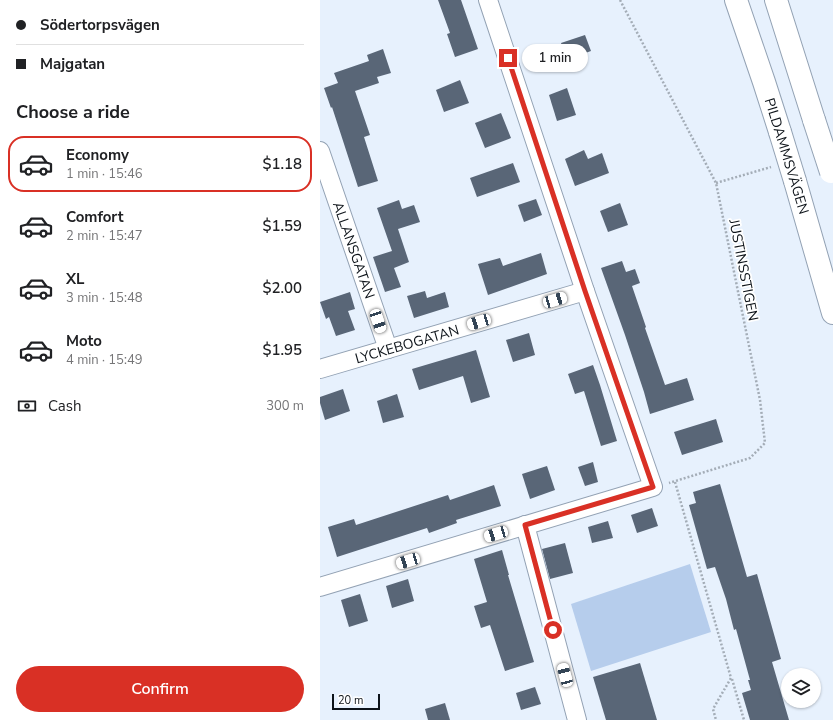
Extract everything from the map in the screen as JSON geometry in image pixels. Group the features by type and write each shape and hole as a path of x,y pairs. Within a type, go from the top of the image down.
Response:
{"main road":[{"name":"PILDAMMSVÄGEN","path":"736,0 780,132 833,313"},
{"path":"776,0 832,175"}],"street":[{"path":"320,587 653,487 585,291 488,0"},
{"name":"ALLANSGATAN","path":"320,151 388,349"},
{"name":"LYCKEBOGATAN","path":"320,369 585,291"},
{"path":"525,525 577,720"}],"path":[{"name":"JUSTINSSTIGEN","path":"620,0 716,183 760,400 765,443 750,458 674,482 653,487"},
{"path":"674,482 744,720"},
{"path":"716,720 713,709 732,678"}],"shaded area":[{"path":"690,564 711,632 591,671 571,604"}],"building":[{"path":"438,0 461,0 478,49 455,57 447,34 450,33"},
{"path":"585,35 591,51 566,60 561,43"},
{"path":"383,49 391,73 377,77 379,83 355,91 370,135 364,137 378,181 358,187 332,107 331,108 324,88 338,83 334,73 369,61 367,55"},
{"path":"460,80 469,103 444,112 436,90"},
{"path":"567,88 576,115 557,121 549,95"},
{"path":"501,113 511,138 485,148 475,123"},
{"path":"584,150 588,159 602,153 609,173 575,186 565,159"},
{"path":"513,163 520,182 477,197 470,178"},
{"path":"536,199 542,215 524,222 518,205"},
{"path":"399,200 402,209 414,205 420,222 398,229 409,262 394,268 401,287 385,292 373,257 392,251 377,208"},
{"path":"620,203 628,225 608,232 600,211"},
{"path":"541,253 547,274 488,295 478,264 500,258 503,266"},
{"path":"622,261 626,272 635,269 640,283 632,286 665,385 687,378 694,400 650,414 625,335 601,268"},
{"path":"425,291 427,298 445,292 449,307 414,318 407,296"},
{"path":"350,292 355,309 348,311 355,330 336,336 329,317 326,319 320,302"},
{"path":"529,333 535,355 513,362 506,340"},
{"path":"476,350 490,397 471,403 463,376 419,390 412,369"},
{"path":"593,365 617,441 601,446 584,391 575,394 568,374"},
{"path":"343,389 350,411 325,420 320,403 320,397"},
{"path":"397,394 404,417 383,423 377,401"},
{"path":"716,419 723,442 682,455 674,432"},
{"path":"593,462 598,482 585,486 578,467"},
{"path":"547,466 555,490 530,499 522,474"},
{"path":"720,484 747,577 757,574 781,659 772,662 781,693 781,708 785,708 789,720 750,720 742,693 751,690 748,680 750,680 736,629 734,630 726,599 715,567 707,569 689,505 696,503 693,492"},
{"path":"494,485 501,506 456,520 457,523 429,533 427,528 337,557 328,527 354,519 356,525 448,495 450,500"},
{"path":"652,508 658,526 637,533 631,515"},
{"path":"608,521 613,538 592,543 588,527"},
{"path":"565,543 573,573 550,579 542,549"},
{"path":"502,550 534,662 505,671 490,625 481,628 474,606 487,602 474,559"},
{"path":"408,579 414,601 392,608 386,586"},
{"path":"360,594 368,621 349,627 341,600"},
{"path":"640,663 657,720 606,720 593,677"},
{"path":"535,687 541,704 521,710 516,693"},
{"path":"445,703 450,720 428,720 425,709"}],"route":[{"path":"508,58 585,291 653,487 525,525 553,630"}]}
